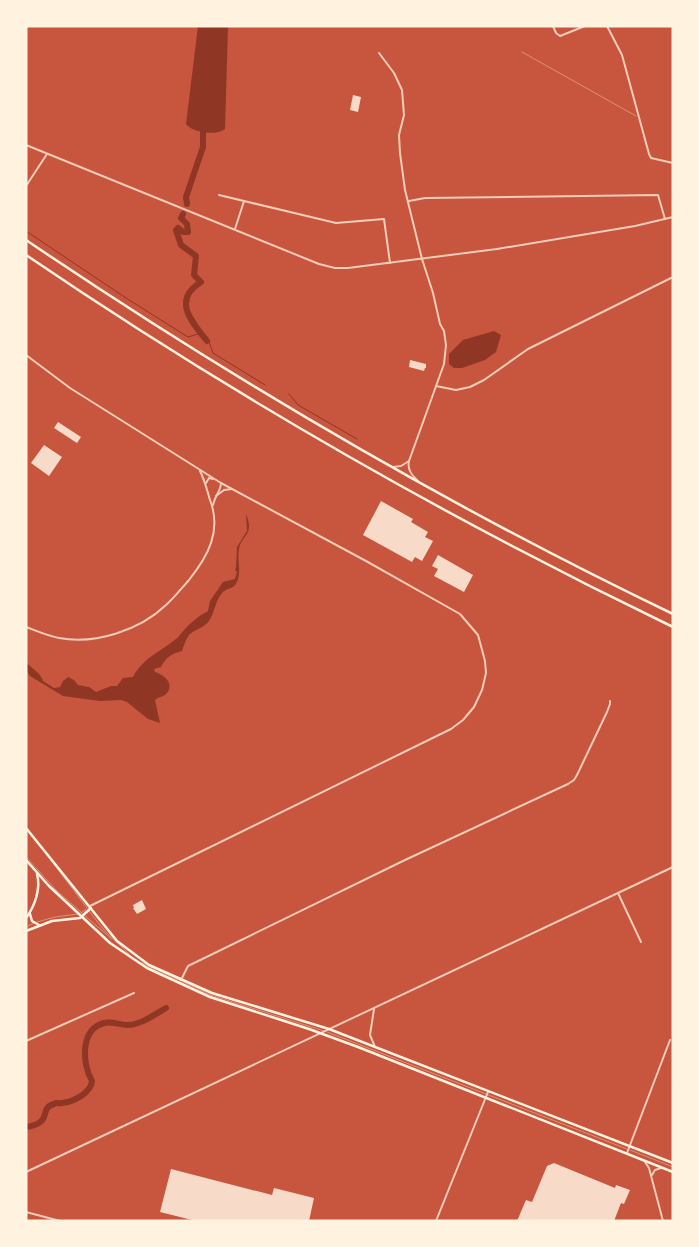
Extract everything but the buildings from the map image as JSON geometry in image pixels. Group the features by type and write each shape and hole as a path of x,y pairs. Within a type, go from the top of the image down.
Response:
{"main road":[{"path":"26,240 153,324 324,429 523,540 673,614"},
{"path":"26,256 154,340 318,438 458,517 673,627"},
{"path":"26,828 111,935 138,958 181,980 230,999 329,1029 466,1083 487,1095 628,1150 673,1163"},
{"path":"26,858 36,872 82,915 111,941 147,968 195,991 228,1004 372,1051 465,1090 487,1095 628,1150 644,1160 671,1171"},
{"path":"26,918 37,895 39,881 36,872"},
{"path":"26,929 57,920 70,920 82,915 89,908"},
{"path":"30,913 31,919 39,925"},
{"path":"372,1051 375,1047"},
{"path":"465,1090 470,1088 466,1083"}],"street":[{"path":"553,26 556,33 560,36 585,26"},
{"path":"608,26 622,55 651,158 673,163"},
{"path":"379,52 394,73 402,90 404,115 399,135 408,201 422,259 434,293 446,345 444,364 408,465 411,473 420,482"},
{"path":"26,145 324,266 348,268 422,259 635,226 673,217"},
{"path":"26,186 47,154"},
{"path":"219,195 336,224 384,218 390,262"},
{"path":"408,201 425,198 658,195 666,219"},
{"path":"235,229 244,201"},
{"path":"436,386 456,390 484,380 528,349 673,276"},
{"path":"26,355 70,388 214,479 460,614 478,635 486,668 485,682 474,707 463,720 451,729 89,908"},
{"path":"391,467 401,466 409,461"},
{"path":"26,627 59,638 82,639 117,633 151,617 165,606 177,594 204,559 212,542 215,516 213,505 206,484 198,469"},
{"path":"206,484 209,478 214,479"},
{"path":"213,505 215,494 221,487 221,483"},
{"path":"214,498 224,490 232,489"},
{"path":"181,980 188,966 405,860 568,784 577,775 610,704 610,700"},
{"path":"26,1172 673,868"},
{"path":"618,893 641,942"},
{"path":"26,1042 134,993"},
{"path":"374,1009 370,1035 375,1047"},
{"path":"628,1150 670,1040"},
{"path":"436,1221 487,1095"},
{"path":"644,1160 663,1221"},
{"path":"651,1178 652,1173 660,1168 671,1171"},
{"path":"26,1212 60,1221"}],"lane":[{"path":"522,52 638,117"},
{"path":"26,858 82,915"},
{"path":"89,908 111,941 148,966 229,1001 325,1032 487,1095"},
{"path":"26,929 35,923 55,917 82,915"},
{"path":"628,1150 673,1167"}],"shaded area":[{"path":"198,26 228,26 225,129 211,133 194,130 186,124"},
{"path":"494,331 501,335 496,352 485,360 462,368 454,368 449,364 449,354 463,340"},
{"path":"246,514 249,527 248,531 240,544 238,556 239,576 236,583 233,587 222,593 209,621 190,634 182,651 169,656 161,667 154,669 155,672 167,680 170,687 166,694 155,700 160,723 148,719 127,702 121,700 100,701 63,696 30,676 26,670 26,662 38,673 43,681 54,688 60,687 68,677 78,685 89,687 96,692 111,686 117,686 123,678 133,677 147,660 177,638 186,627 208,611 210,601 223,582 235,579 237,572 235,570 237,547 247,531"}],"waterway":[{"path":"187,204 186,197 203,147 203,125"},
{"path":"183,214 181,218 187,224 188,232 183,232 178,228 176,230 181,245 196,256 194,275 201,282 187,296 187,311 195,326 207,341"},
{"path":"26,231 188,337 201,333"},
{"path":"207,341 213,353 265,385"},
{"path":"289,394 298,405 357,439"},
{"path":"26,1127 40,1122 49,1106 76,1099 85,1093 91,1085 92,1081 86,1066 85,1048 91,1032 96,1027 108,1022 133,1025 166,1008"}]}
